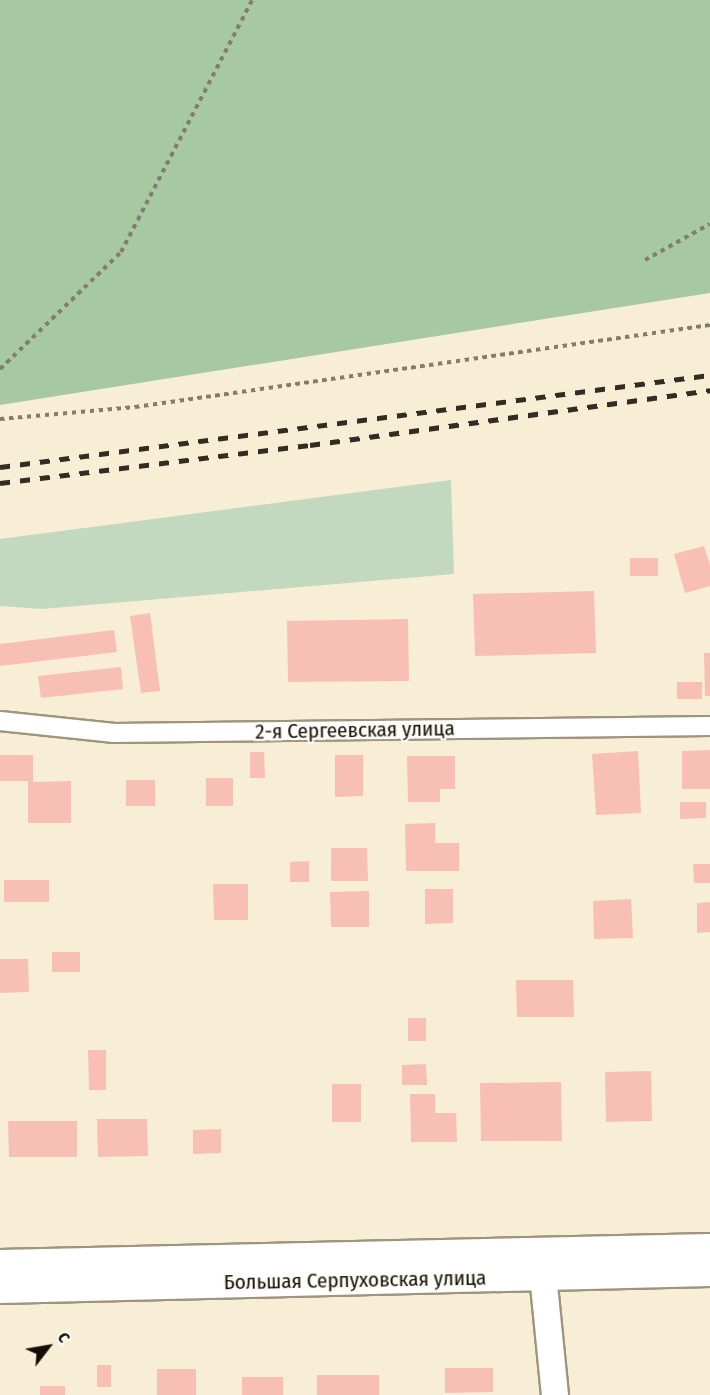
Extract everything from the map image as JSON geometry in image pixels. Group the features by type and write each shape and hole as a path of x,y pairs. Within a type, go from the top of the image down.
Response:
{"main road":[{"name":"Большая Серпуховская улица","path":"0,1289 542,1263 710,1248"},
{"name":"Большая Серпуховская улица","path":"0,1264 542,1263 710,1272"}],"street":[{"name":"2-я Сергеевская улица","path":"0,721 114,733 710,726"},
{"path":"542,1263 555,1395"}],"path":[{"path":"0,369 121,252 252,0"},
{"path":"645,260 710,224"},
{"path":"0,419 135,407 710,325"}],"green space":[{"path":"0,0 710,0 710,293 0,405"},
{"path":"451,480 454,574 42,609 0,606 0,539"}],"building":[{"path":"704,546 710,565 710,586 685,593 674,554"},
{"path":"630,558 658,558 658,576 630,576"},
{"path":"594,591 596,653 475,656 473,594"},
{"path":"150,613 160,691 141,693 130,616"},
{"path":"408,619 409,681 288,682 287,621"},
{"path":"114,630 117,652 0,666 0,644"},
{"path":"704,653 710,653 710,696 705,696"},
{"path":"121,667 123,689 41,698 38,676"},
{"path":"677,682 702,682 702,699 677,699"},
{"path":"710,750 710,789 682,789 682,751"},
{"path":"638,751 641,813 596,815 592,754"},
{"path":"250,752 264,752 265,778 250,778"},
{"path":"0,755 33,755 33,782 71,781 71,823 28,823 28,781 0,781"},
{"path":"335,755 363,755 363,796 335,797"},
{"path":"407,756 455,756 455,789 440,789 440,802 408,802"},
{"path":"206,778 233,778 233,806 206,806"},
{"path":"126,780 155,780 155,806 126,806"},
{"path":"680,802 706,802 706,818 680,819"},
{"path":"435,823 435,843 459,843 459,871 406,871 405,824"},
{"path":"331,848 367,848 368,881 331,881"},
{"path":"309,861 309,882 290,882 290,862"},
{"path":"693,864 710,864 710,883 694,883"},
{"path":"4,880 49,880 49,902 4,902"},
{"path":"213,884 248,884 248,920 214,920"},
{"path":"425,889 453,889 453,923 425,924"},
{"path":"369,891 369,927 331,927 330,892"},
{"path":"631,899 633,938 594,939 593,901"},
{"path":"710,902 710,932 697,933 697,903"},
{"path":"52,952 80,952 80,972 52,972"},
{"path":"0,959 28,959 29,992 0,993"},
{"path":"516,980 573,980 574,1017 517,1017"},
{"path":"408,1018 426,1018 426,1041 408,1041"},
{"path":"88,1050 106,1050 106,1090 89,1090"},
{"path":"426,1064 427,1085 402,1085 402,1065"},
{"path":"651,1071 652,1121 606,1122 605,1072"},
{"path":"561,1082 562,1141 481,1141 480,1083"},
{"path":"332,1084 361,1084 361,1122 332,1122"},
{"path":"410,1094 435,1094 435,1113 456,1113 457,1142 411,1142"},
{"path":"97,1119 147,1119 148,1156 98,1157"},
{"path":"8,1121 77,1121 77,1157 9,1157"},
{"path":"221,1129 221,1153 193,1154 193,1130"},
{"path":"97,1365 111,1365 111,1387 97,1387"},
{"path":"445,1368 493,1368 493,1392 445,1393"},
{"path":"157,1369 196,1369 196,1395 157,1395"},
{"path":"317,1375 379,1375 379,1395 317,1395"},
{"path":"242,1377 283,1377 283,1395 242,1395"},
{"path":"40,1386 65,1386 65,1395 40,1395"}],"railway":[{"path":"0,467 710,375"},
{"path":"0,483 310,445 710,390"}]}
